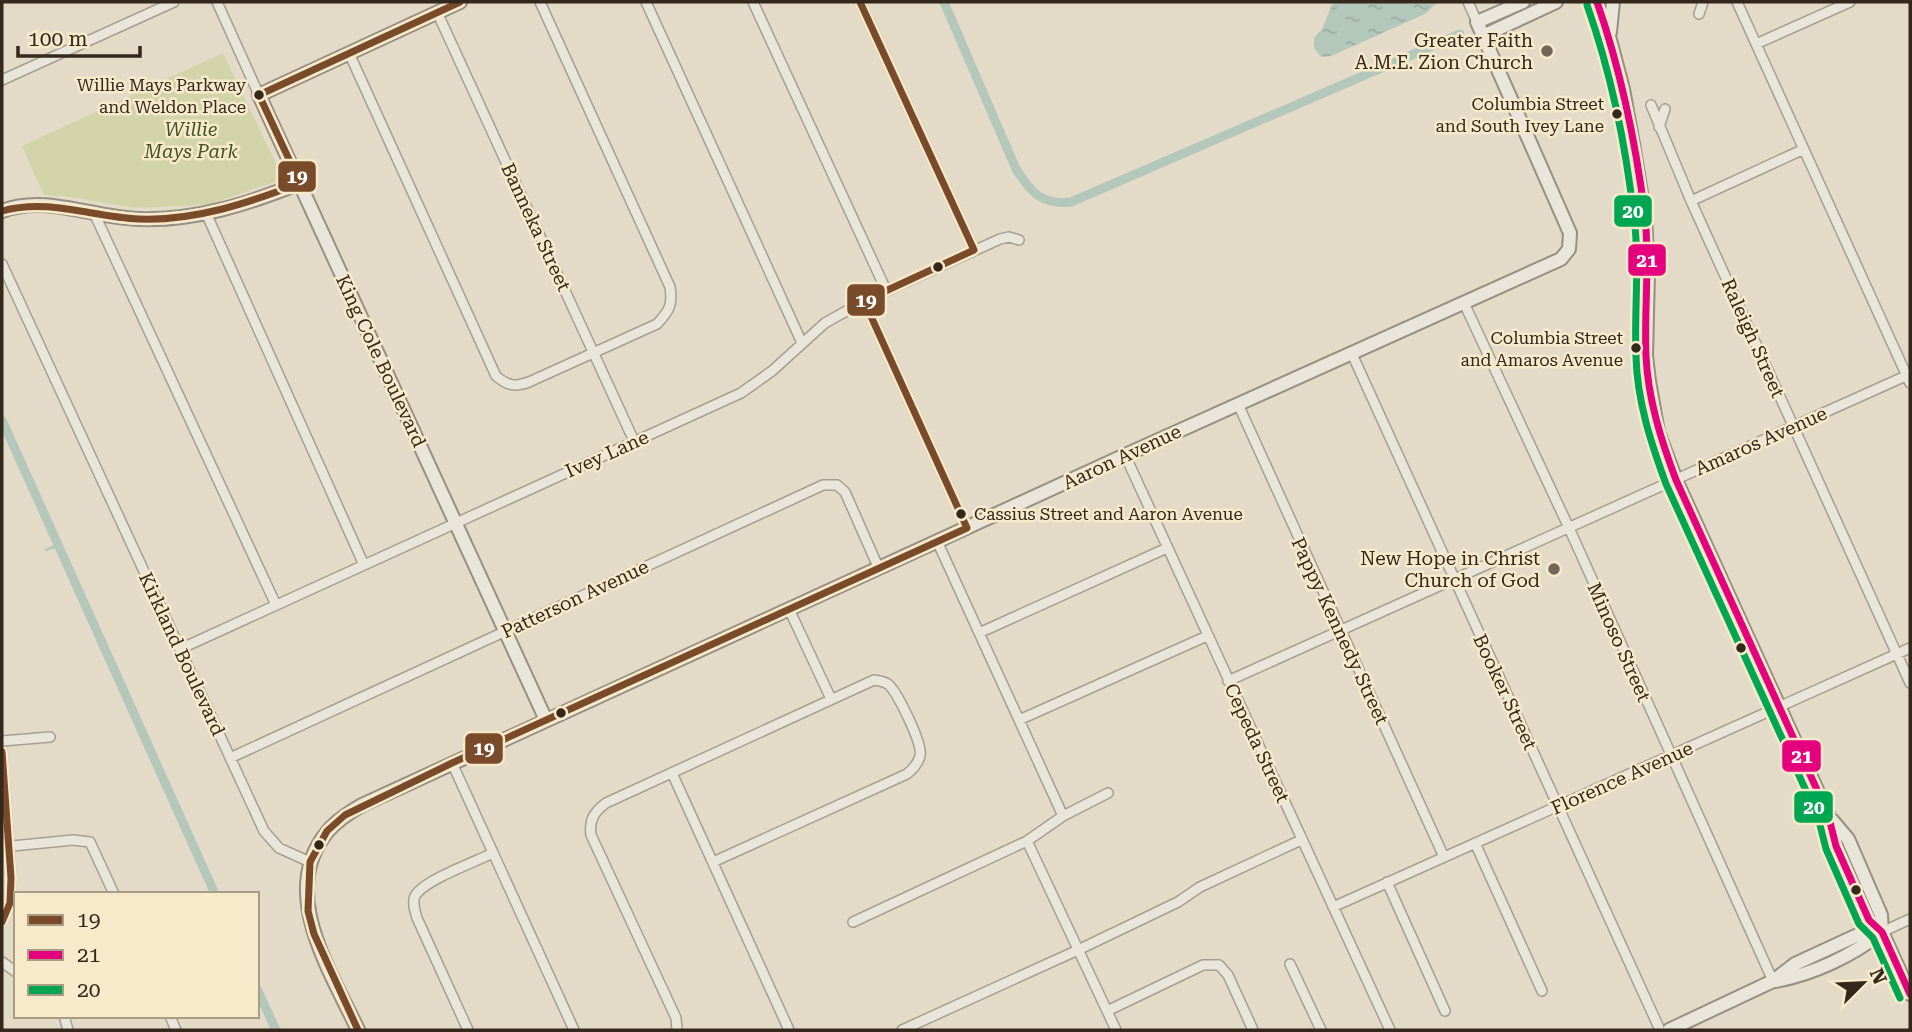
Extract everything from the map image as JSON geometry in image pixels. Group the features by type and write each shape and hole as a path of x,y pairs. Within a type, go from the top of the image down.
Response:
{"street":[{"path":"2,80 174,2"},
{"name":"King Cole Boulevard","path":"217,2 546,720"},
{"path":"259,95 460,2"},
{"path":"349,53 496,376 506,384 516,386 657,324 673,302 670,287 540,2"},
{"path":"646,2 802,343"},
{"path":"753,2 886,290"},
{"path":"860,2 974,250"},
{"path":"1468,2 1483,36 1556,2"},
{"path":"1477,22 1523,2"},
{"path":"1597,2 1623,89 1645,217 1648,274 1646,356 1658,432 1676,480 1828,814 1847,839 1881,915 1882,932 1910,994"},
{"path":"1609,36 1613,2"},
{"path":"1699,14 1703,2"},
{"path":"1737,2 1909,378"},
{"path":"1756,44 1850,2"},
{"name":"Banneka Street","path":"437,12 634,442"},
{"name":"Aaron Avenue","path":"310,862 327,831 362,805 1125,455 1561,259 1569,249 1570,233 1483,36"},
{"name":"Raleigh Street","path":"1651,105 1690,201 1910,684"},
{"path":"1659,127 1665,109"},
{"path":"1690,201 1804,149"},
{"path":"2,211 35,204 95,215 171,219 261,199 300,183"},
{"path":"206,213 364,565"},
{"path":"95,215 276,605"},
{"name":"Ivey Lane","path":"180,649 741,393 772,371 825,323 864,300 1000,239 1019,240"},
{"name":"Kirkland Boulevard","path":"2,264 264,831 279,848 310,862"},
{"path":"864,300 967,528"},
{"name":"Minoso Street","path":"1464,303 1569,528 1773,981"},
{"name":"Booker Street","path":"1352,354 1453,581 1660,1030"},
{"name":"Amaros Avenue","path":"1228,681 1793,427 1909,378"},
{"name":"Pappy Kennedy Street","path":"1238,404 1444,857"},
{"name":"Cepeda Street","path":"1125,455 1390,1030"},
{"name":"Patterson Avenue","path":"230,758 823,485 837,485 845,492 879,569"},
{"path":"937,541 1063,816"},
{"path":"979,633 1167,548"},
{"path":"789,609 831,699"},
{"path":"1019,720 1207,636"},
{"name":"Florence Avenue","path":"1333,907 1910,648"},
{"path":"677,1030 676,1018 592,835 590,824 596,811 606,803 831,699 874,680 887,682 895,692 919,744 921,755 916,766 907,774 713,862"},
{"path":"2,741 50,737"},
{"path":"2,752 5,847 11,878 10,903 2,922"},
{"path":"452,763 574,1030"},
{"path":"672,773 789,1030"},
{"path":"853,922 1027,841 1063,816 1108,793"},
{"path":"5,847 73,840 90,842 113,892"},
{"path":"902,1030 1078,950 1178,902 1200,887 1301,840"},
{"path":"1027,841 1116,1030"},
{"path":"1475,843 1542,990"},
{"path":"468,1030 417,918 413,903 416,894 427,885 493,853"},
{"path":"310,862 308,911 314,934 358,1030"},
{"path":"1387,882 1446,1011"},
{"path":"1669,1030 1773,981 1795,964 1862,933 1882,932 1910,919"},
{"path":"1290,964 1321,1030"},
{"path":"1107,1011 1203,965 1219,965 1228,975 1254,1030"}],"green space":[{"name":"Willie Mays Park","path":"223,53 278,168 278,176 274,182 210,204 180,206 136,208 44,195 22,146"}],"water":[{"path":"1333,2 1436,4 1425,14 1331,56 1321,57 1314,48 1314,38 1322,29"}],"waterway":[{"path":"944,2 1016,169 1038,196 1061,202 1071,202 1460,34"},
{"path":"2,420 214,892"},
{"path":"46,550 58,545"},
{"path":"259,993 276,1030"}],"transit line":[{"name":"19","path":"2,211 37,206 122,218 160,219 201,214 241,204 300,183 259,95 460,2"},
{"name":"19","path":"358,1030 314,934 308,911 310,862 327,831 345,815 452,763 967,528 864,301 974,250 860,2"},
{"name":"21","path":"1597,2 1620,81 1645,216 1646,356 1649,388 1660,435 1676,480 1828,814 1836,846 1869,920 1882,932 1910,994"},
{"name":"20","path":"1587,5 1610,83 1631,191 1637,252 1637,373 1650,437 1666,484 1818,817 1826,849 1859,924 1873,938 1900,998"},
{"name":"19","path":"2,752 11,878 10,903 2,922"}],"place":[{"name":"Greater Faith A.M.E. Zion Church","path":"1547,51"},
{"name":"Willie Mays Parkway and Weldon Place","path":"259,95"},
{"name":"Columbia Street and South Ivey Lane","path":"1617,114"},
{"name":"Columbia Street and Amaros Avenue","path":"1636,348"},
{"name":"Cassius Street and Aaron Avenue","path":"961,514"},
{"name":"New Hope in Christ Church of God","path":"1554,569"}]}
